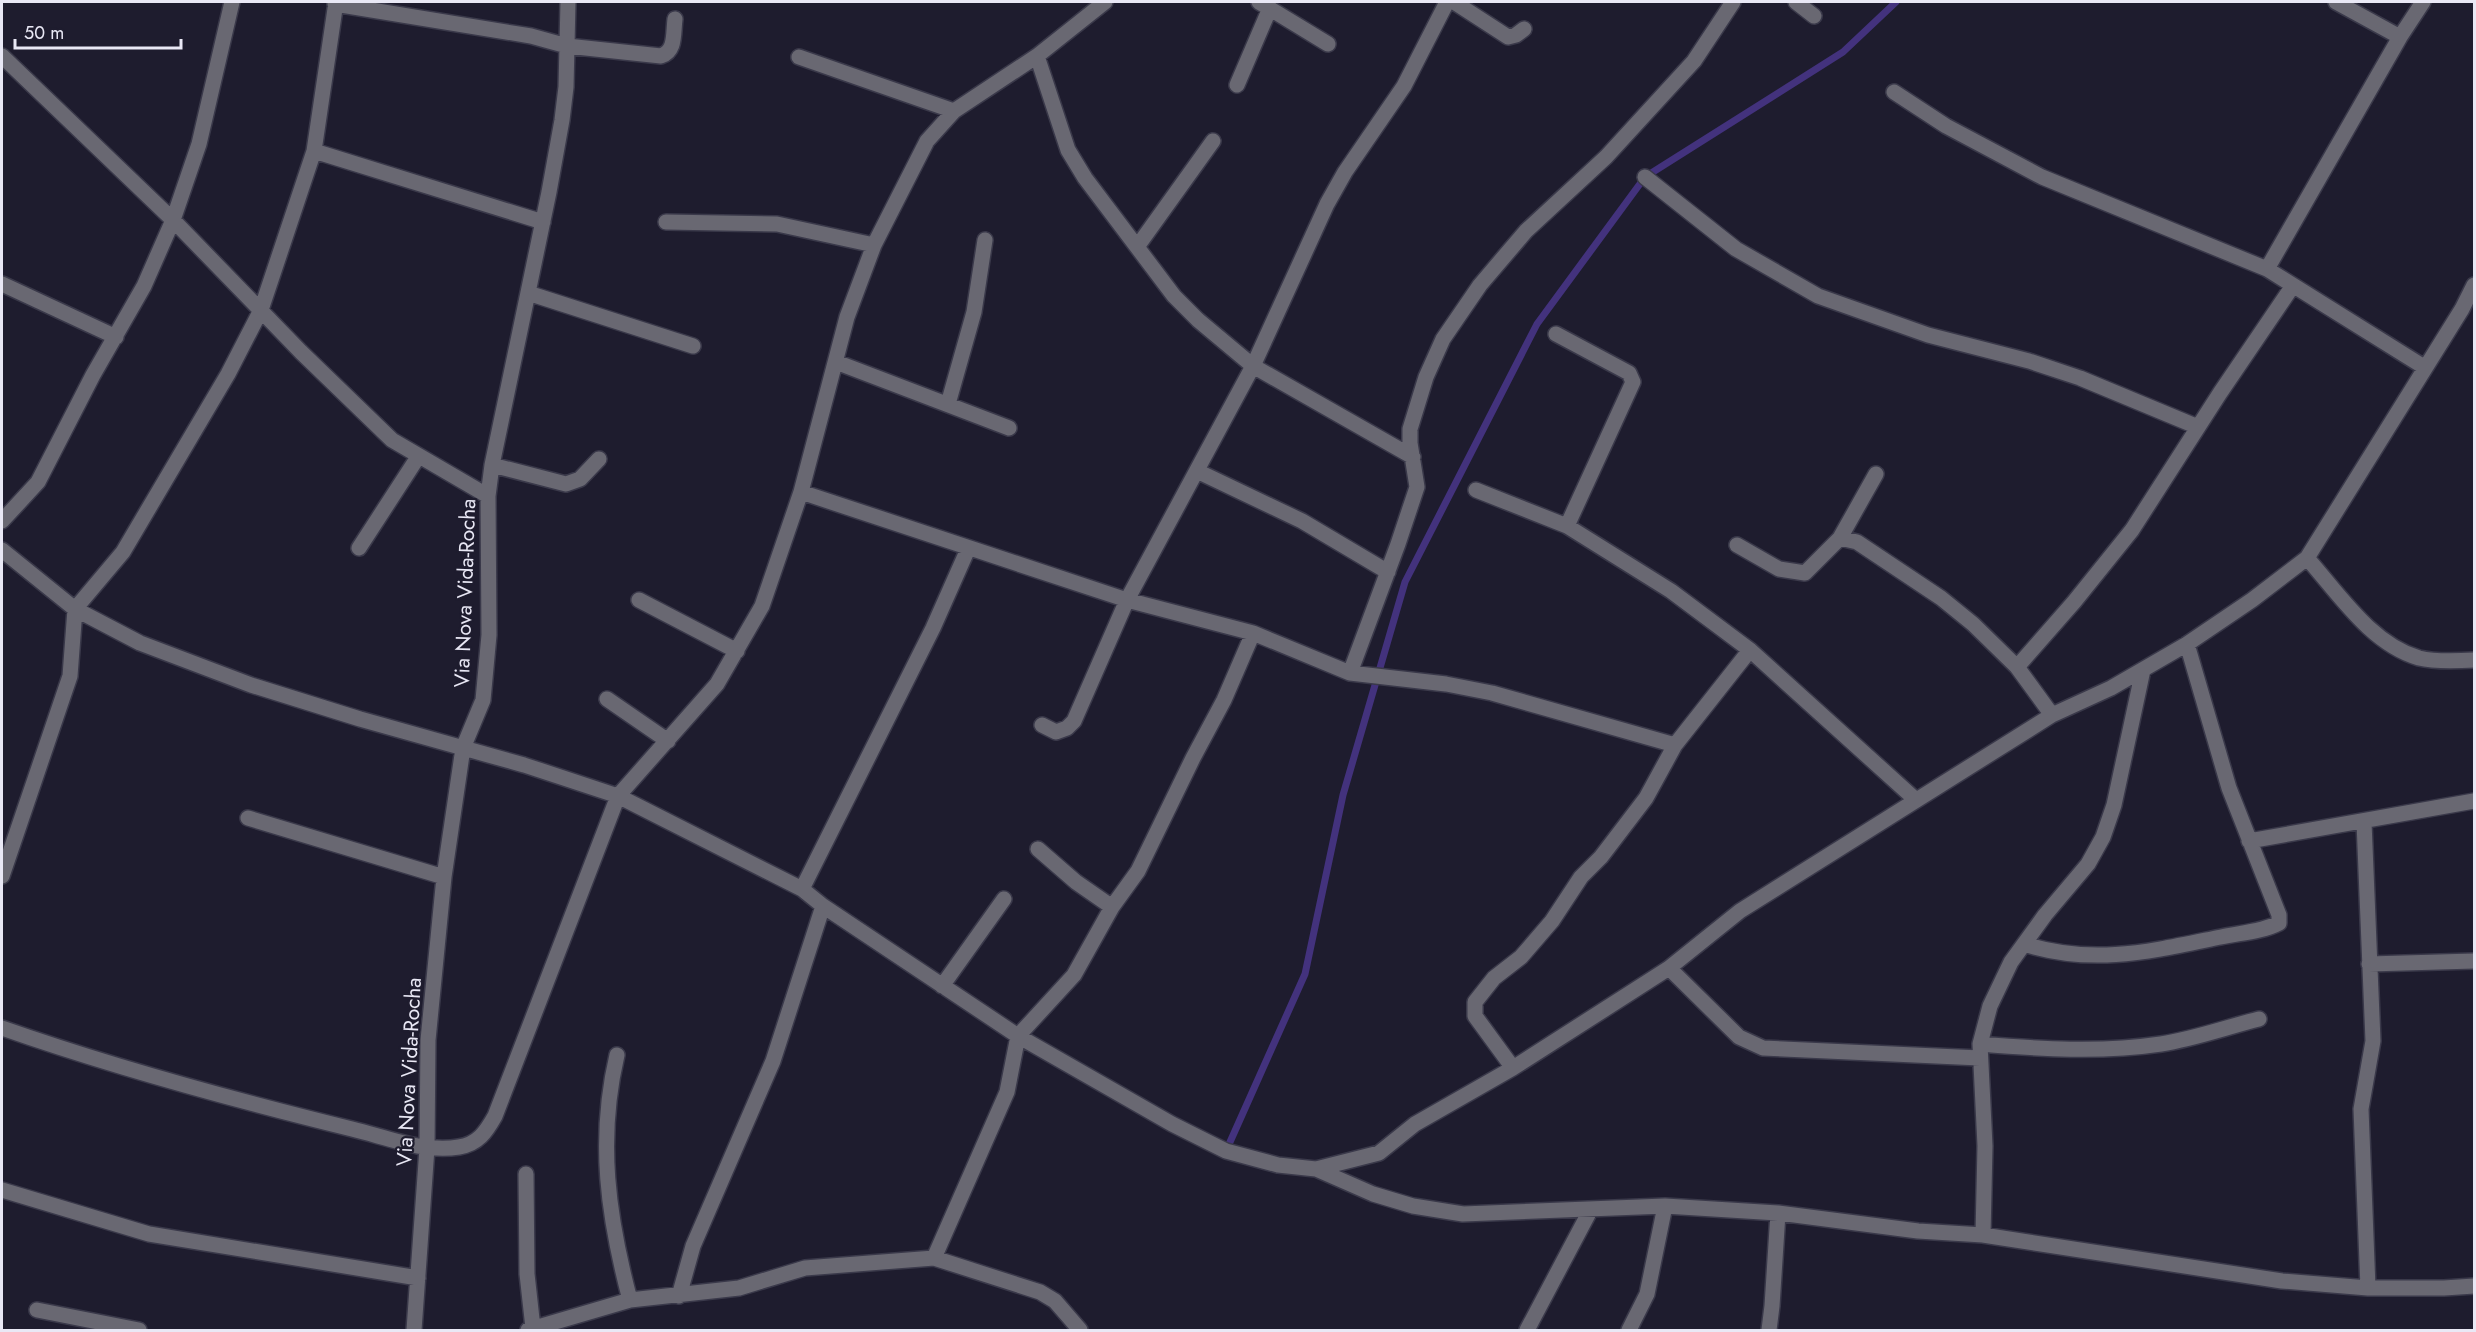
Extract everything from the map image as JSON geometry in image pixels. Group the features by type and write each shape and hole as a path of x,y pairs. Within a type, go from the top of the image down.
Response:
{"street":[{"path":"2,521 38,482 144,286 172,220 199,144 232,2"},
{"name":"Via Nova Vida-Rocha","path":"414,1330 426,1148 428,1041 444,877 463,748 483,700 489,623 488,496 492,465 562,120 568,2"},
{"path":"2,1028 70,1052 290,1114 426,1148 459,1147 475,1142 486,1133 495,1116 618,796 717,684 762,606 801,492 847,317 874,245 927,141 954,111 1037,56 1105,2"},
{"path":"1042,725 1056,732 1066,728 1074,721 1127,600 1253,366 1327,204 1345,171 1404,86 1447,2"},
{"path":"1454,2 1508,37 1524,29"},
{"path":"1350,672 1417,487 1410,429 1425,377 1443,339 1480,285 1526,231 1606,157 1694,61 1733,2"},
{"path":"1796,2 1814,16"},
{"path":"2336,2 2400,37"},
{"path":"2267,270 2400,37 2423,2"},
{"path":"2,876 70,676 75,609 123,552 228,374 261,310 314,151 335,3 531,36 567,46 661,56 668,54 672,48 675,19"},
{"path":"1237,85 1265,5 1328,44"},
{"path":"2,56 172,220 392,440 488,496"},
{"path":"1037,56 1068,150 1085,178 1174,296 1198,320 1253,366 1413,457"},
{"path":"799,57 954,111"},
{"path":"1894,92 1946,126 2042,177 2267,270 2424,367"},
{"path":"1137,247 1214,141"},
{"path":"314,151 543,222"},
{"path":"1645,177 1736,249 1818,296 1928,335 2029,361 2080,378 2198,428"},
{"path":"666,222 777,224 874,245"},
{"path":"948,404 974,312 985,240"},
{"path":"2,284 116,337"},
{"path":"1316,1169 1379,1153 1415,1124 1513,1068 1669,968 1740,911 2052,715 2143,670 2187,644 2252,600 2307,558 2475,285"},
{"path":"2017,667 2074,602 2132,530 2292,287"},
{"path":"528,293 693,346"},
{"path":"1556,334 1629,373 1633,382 1567,526"},
{"path":"836,362 1009,428"},
{"path":"359,548 418,457"},
{"path":"492,465 566,484 580,479 599,459"},
{"path":"1197,471 1302,521 1388,572"},
{"path":"1737,545 1779,569 1805,573 1840,538 1876,474"},
{"path":"1476,490 1567,526 1671,591 1750,650 1916,800"},
{"path":"801,492 1127,600 1253,633 1350,672 1446,684 1492,693 1675,745"},
{"path":"1840,538 1857,542 1941,598 1973,624 2017,667 2052,715"},
{"path":"802,889 933,628 968,549"},
{"path":"2,550 75,609 140,643 251,685 618,796 802,889 823,906 1018,1036 1172,1124 1226,1151 1278,1165 1316,1169 1373,1194 1403,1203 1463,1214 1665,1206 1778,1213 1917,1231 1983,1235 2282,1281 2368,1288 2475,1286"},
{"path":"2307,558 2376,636 2395,649 2421,659 2475,660"},
{"path":"639,600 737,651"},
{"path":"934,1257 1006,1092 1018,1036 1074,975 1112,907 1138,871 1224,700 1253,633"},
{"path":"2024,944 2053,953 2106,955 2149,952 2274,926 2279,923 2279,915 2229,788 2187,644"},
{"path":"1513,1068 1474,1016 1475,1002 1494,978 1521,957 1552,921 1581,877 1601,857 1646,798 1675,745 1750,650"},
{"path":"1983,1235 1985,1146 1980,1051 1990,1006 2011,962 2088,864 2103,837 2114,806 2143,670"},
{"path":"607,699 668,741"},
{"path":"2248,841 2475,801"},
{"path":"248,818 444,877"},
{"path":"2364,822 2373,1041 2361,1109 2368,1288"},
{"path":"1038,849 1076,882 1112,907"},
{"path":"942,986 1004,899"},
{"path":"679,1296 693,1246 773,1061 823,906"},
{"path":"2369,964 2475,961"},
{"path":"1669,968 1739,1037 1763,1048 2109,1050 2163,1044 2259,1019"},
{"path":"617,1055 605,1134 611,1220 630,1300"},
{"path":"526,1174 530,1329 630,1300 739,1288 805,1268 934,1257 1040,1292 1055,1301 1080,1330"},
{"path":"2,1192 149,1234 418,1278"},
{"path":"1629,1330 1647,1294 1665,1206"},
{"path":"1527,1330 1591,1209"},
{"path":"1769,1330 1773,1306 1778,1213"},
{"path":"37,1310 139,1330"}],"waterway":[{"path":"1226,1151 1305,974 1343,795 1405,582 1537,324 1645,177 1843,52 1896,2"}]}
